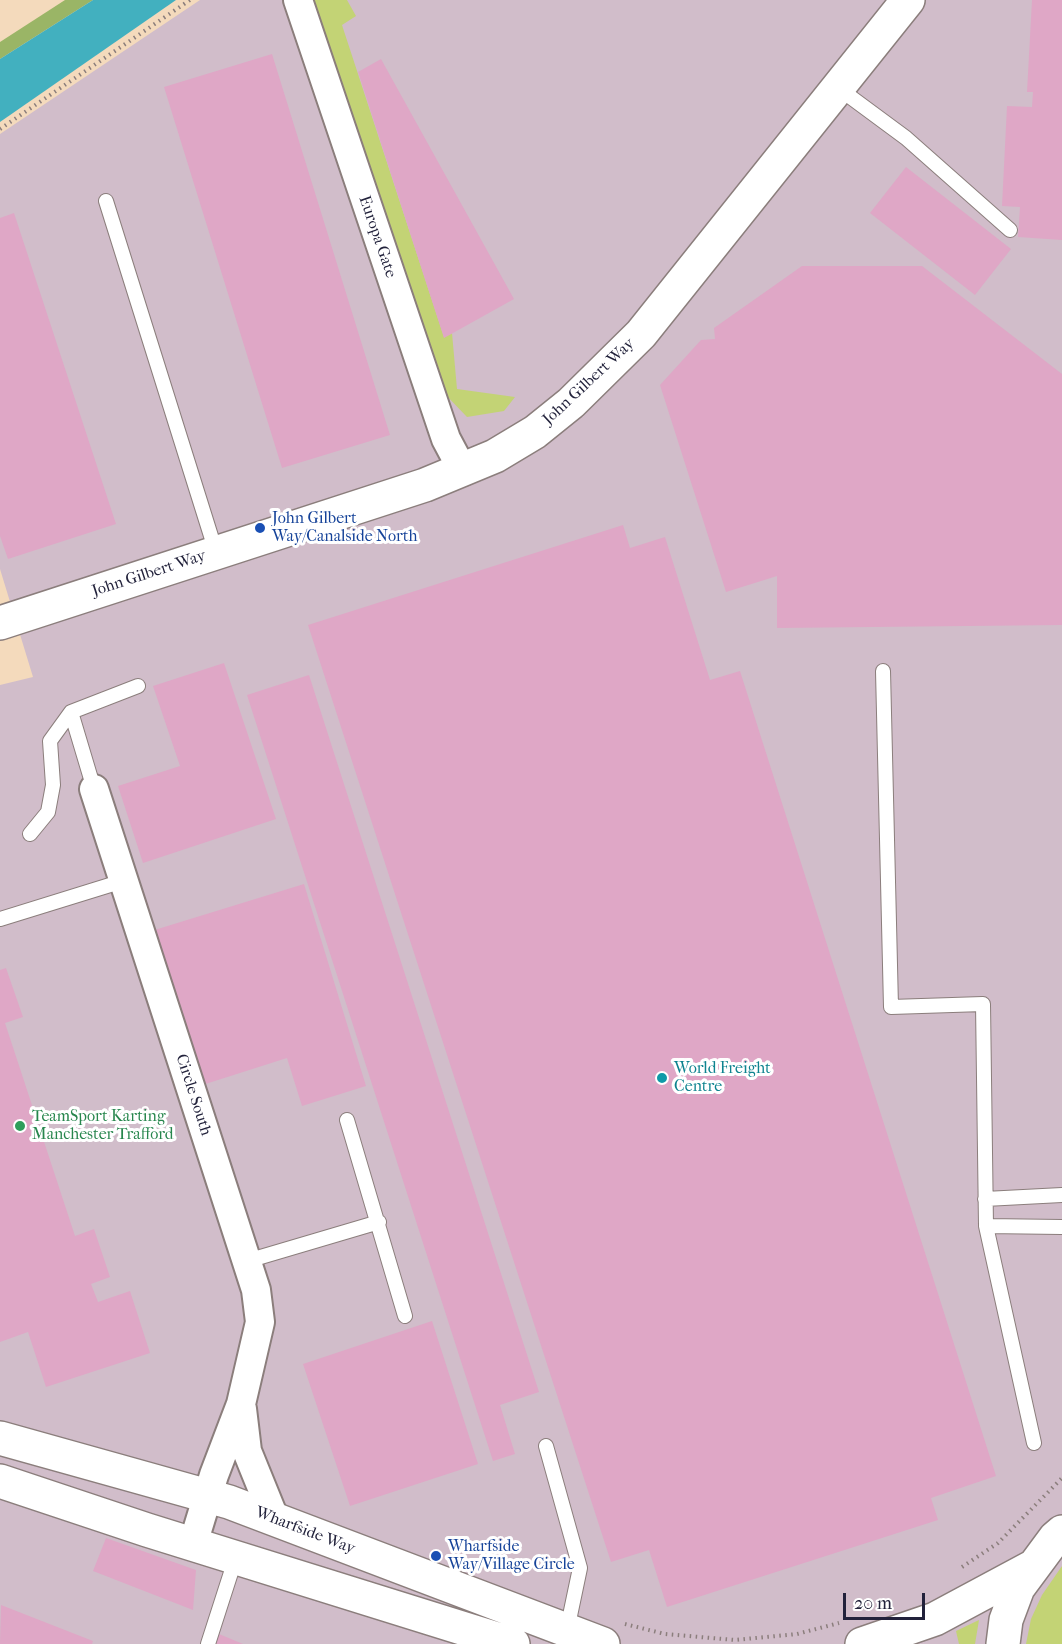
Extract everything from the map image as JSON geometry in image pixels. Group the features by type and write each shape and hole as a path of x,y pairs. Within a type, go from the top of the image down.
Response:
{"main road":[{"name":"John Gilbert Way","path":"0,623 463,471 495,456 535,432 572,403 614,362 673,296 908,0"},
{"name":"Wharfside Way","path":"0,1438 208,1496 275,1520 565,1638 613,1634"},
{"path":"0,1481 513,1644"},
{"path":"1003,1644 1006,1620 1018,1588 1032,1567 1062,1532"},
{"path":"851,1633 935,1619 1032,1567"}],"street":[{"name":"Europa Gate","path":"298,0 446,439 463,471"},
{"name":"Circle South","path":"94,789 256,1290 260,1322 241,1404 193,1544"},
{"name":"Circle South","path":"241,1404 247,1451 275,1520"}],"lane":[{"path":"837,87 906,138 1010,230"},
{"path":"106,201 216,552"},
{"path":"883,671 891,1007 982,1004 986,1226 1034,1443"},
{"path":"30,834 48,812 53,785 50,741 71,712 138,686"},
{"path":"71,712 94,789"},
{"path":"0,919 123,881"},
{"path":"347,1120 380,1222 405,1316"},
{"path":"986,1199 1062,1195"},
{"path":"247,1262 380,1222"},
{"path":"986,1226 1062,1227"},
{"path":"546,1446 580,1568 565,1638"},
{"path":"208,1644 236,1557"}],"path":[{"path":"0,129 190,0"},
{"path":"960,1569 998,1543 1062,1478"},
{"path":"613,1634 665,1634 735,1640 797,1634 851,1633"}],"shaded area":[{"path":"200,0 1062,0 1062,1644 0,1644 0,685 33,677 0,569 0,134"}],"green space":[{"path":"65,0 93,0 0,59 0,42"},
{"path":"312,0 347,0 356,16 342,25 444,337 452,333 457,389 515,397 504,411 467,417 444,393"},
{"path":"1062,1566 1062,1644 1026,1644 1031,1619 1042,1595"},
{"path":"979,1620 975,1644 959,1644 956,1631"}],"water":[{"path":"93,0 176,0 0,122 0,59"}],"building":[{"path":"1032,0 1062,0 1062,240 1018,237 1020,207 1002,206 1007,106 1032,107 1033,92 1027,92"},
{"path":"272,54 390,435 282,468 164,87"},
{"path":"381,59 514,299 444,338 358,72"},
{"path":"906,167 1011,249 975,295 870,213"},
{"path":"14,213 116,524 8,559 0,536 0,218"},
{"path":"802,266 922,266 1062,374 1062,625 777,628 777,576 726,592 660,385 701,340 715,339 714,328"},
{"name":"World Freight Centre","path":"623,525 630,548 665,537 710,680 740,671 996,1476 931,1498 938,1520 667,1607 649,1550 611,1562 308,625"},
{"path":"224,663 276,819 143,863 118,786 180,766 153,686"},
{"path":"309,675 539,1392 500,1405 515,1454 493,1461 247,695"},
{"path":"304,884 366,1086 302,1106 287,1058 196,1087 148,932"},
{"name":"TeamSport Karting Manchester Trafford","path":"6,968 23,1017 5,1023 75,1236 94,1229 110,1277 91,1284 98,1302 130,1291 150,1353 46,1387 28,1332 0,1342 0,970"},
{"path":"432,1321 478,1464 350,1506 303,1364"},
{"path":"106,1538 196,1570 193,1610 93,1571"},
{"path":"1,1605 93,1641 92,1644 0,1644"},
{"path":"219,1634 243,1644 214,1644"}],"place":[{"name":"John Gilbert Way/Canalside North","path":"260,528"},
{"name":"World Freight Centre","path":"662,1078"},
{"name":"TeamSport Karting Manchester Trafford","path":"20,1126"},
{"name":"Wharfside Way/Village Circle","path":"436,1556"}]}
